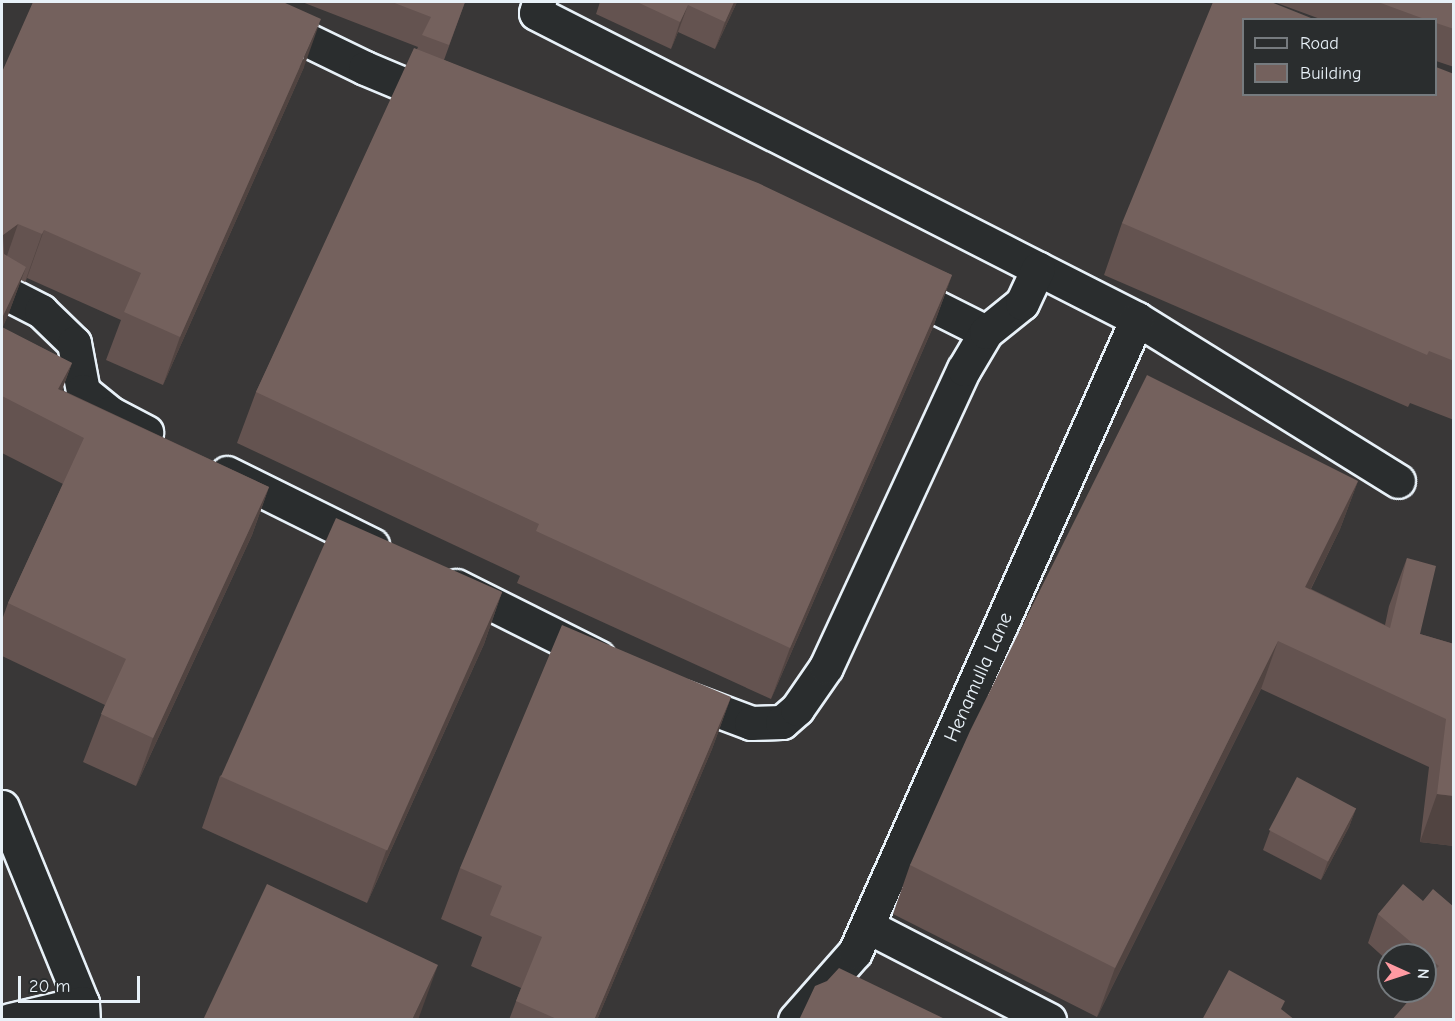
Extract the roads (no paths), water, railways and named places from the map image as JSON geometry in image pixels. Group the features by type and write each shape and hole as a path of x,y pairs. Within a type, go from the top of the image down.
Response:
{"street":[{"path":"229,2 364,68 468,111"},
{"path":"539,2 536,13 1137,319 1398,481"},
{"path":"657,686 751,723 782,722 797,709 826,668 964,369 986,332 1022,303 1038,269"},
{"path":"868,274 986,332"},
{"path":"2,291 41,311 74,343 83,391 110,413 400,559"},
{"name":"Henamulla Lane","path":"795,1020 855,952 1137,319"},
{"path":"432,575 625,670"},
{"path":"2,807 82,1011 9,1020"},
{"path":"867,926 1049,1020"}]}
